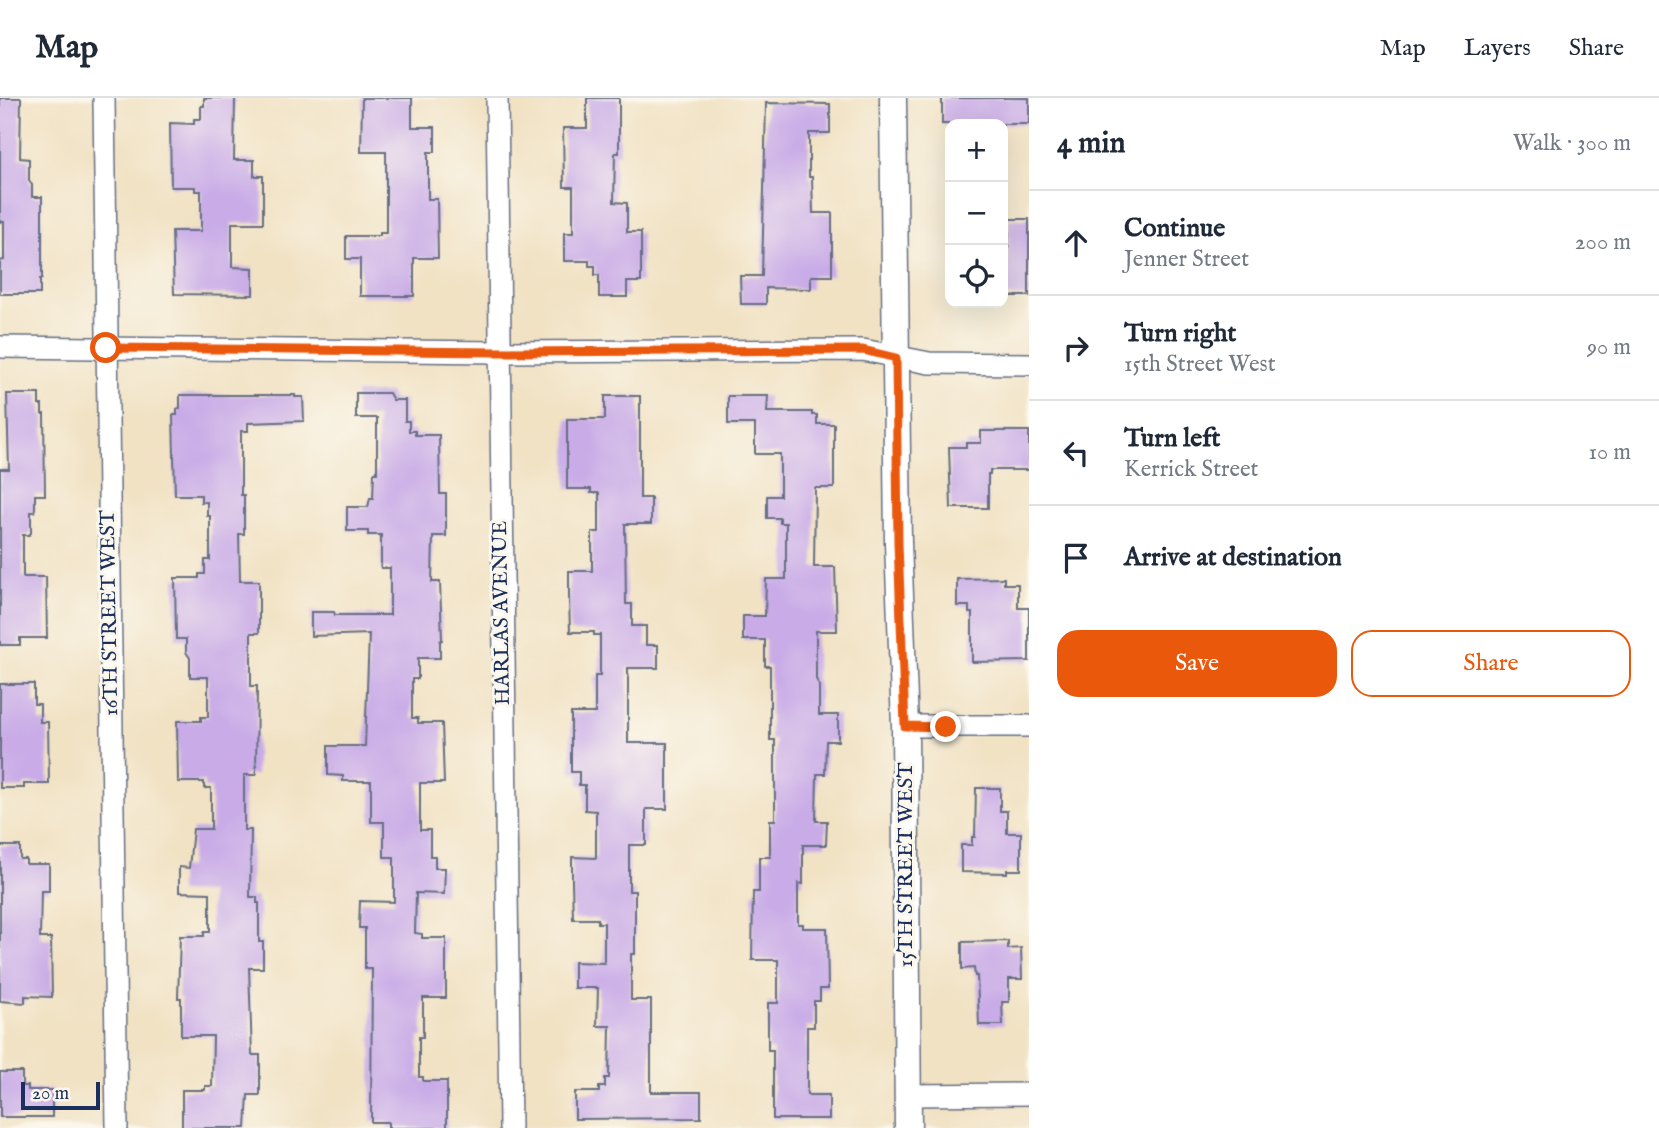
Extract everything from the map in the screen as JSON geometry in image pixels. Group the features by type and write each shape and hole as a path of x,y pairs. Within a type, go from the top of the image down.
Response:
{"street":[{"name":"16TH STREET WEST","path":"104,98 117,1128"},
{"name":"HARLAS AVENUE","path":"497,98 510,1128"},
{"name":"15TH STREET WEST","path":"893,98 898,543 905,726 908,1128"},
{"path":"0,346 499,352 863,350 929,363 1029,364"},
{"path":"905,726 1029,726"},
{"path":"907,1095 1029,1094"}],"building":[{"path":"0,98 21,98 20,158 29,159 32,197 42,197 40,294 0,294 0,261 4,260 4,222 0,222"},
{"path":"204,98 235,98 234,160 254,160 254,176 263,176 263,223 232,223 232,267 253,268 253,295 174,294 172,231 201,231 201,191 195,191 195,187 171,187 170,123 194,124 194,119 201,119"},
{"path":"362,98 412,98 412,127 435,127 435,152 428,152 428,199 437,199 438,258 414,258 414,296 360,296 360,259 346,259 346,236 380,236 380,233 386,233 386,152 361,152"},
{"path":"587,98 619,98 619,153 615,153 614,202 627,203 627,232 641,232 641,282 627,282 627,297 599,297 599,275 595,275 595,266 589,266 589,261 564,261 564,233 573,233 573,187 564,187 563,128 587,128"},
{"path":"942,98 1029,98 1029,124 1008,124 1008,119 945,119 945,124 942,124"},
{"path":"766,103 830,104 830,133 809,133 809,177 812,177 813,213 832,213 832,276 811,276 811,289 766,288 766,304 741,304 740,276 762,276"},
{"path":"1009,219 1029,219 1029,296 1008,296"},
{"path":"356,393 389,393 393,400 405,400 405,421 409,421 409,431 415,431 415,435 439,435 440,494 446,494 446,536 433,536 432,582 440,582 442,640 440,658 418,658 418,679 412,679 412,718 418,718 418,723 442,723 444,783 420,783 420,830 430,830 430,856 435,856 435,868 445,868 444,894 416,893 415,933 422,934 422,938 446,938 446,998 423,998 419,1077 423,1077 423,1081 447,1081 447,1128 388,1128 388,1122 371,1122 372,969 365,969 365,928 359,928 360,901 394,902 394,857 384,857 384,822 371,822 371,781 343,781 343,776 328,775 328,746 365,746 369,634 311,636 311,612 390,615 390,568 381,568 381,535 368,535 368,531 347,531 347,507 368,507 370,498 373,498 374,473 377,473 377,418 356,418"},
{"path":"7,394 39,394 39,405 42,405 44,414 45,495 35,495 35,508 34,512 31,512 31,533 23,535 23,577 46,577 47,638 20,638 20,645 0,645 0,469 9,469"},
{"path":"180,395 303,397 304,421 248,423 248,431 241,431 244,534 239,534 240,581 259,581 259,633 251,633 251,686 257,686 256,775 244,775 244,830 251,830 250,897 257,897 259,903 259,942 263,942 263,968 249,968 252,1055 260,1055 260,1095 248,1095 246,1128 182,1128 182,1090 205,1090 205,1086 212,1086 213,1036 181,1036 181,998 178,998 180,936 204,936 204,932 210,932 210,893 179,892 179,867 189,868 193,829 211,829 211,788 204,788 204,782 178,782 177,721 201,721 201,717 208,717 208,677 190,677 186,639 176,639 175,578 199,578 199,574 205,574 205,560 210,560 210,516 207,516 207,502 201,502 201,495 175,495 173,415 177,415 177,409 180,408"},
{"path":"605,396 640,396 640,498 651,498 651,524 625,524 626,604 632,604 632,626 646,626 646,645 658,645 658,668 628,668 628,743 667,743 667,809 646,809 646,845 629,845 629,891 635,891 635,954 631,954 631,1000 651,1000 651,1092 701,1092 701,1118 575,1119 575,1092 599,1092 599,1087 605,1087 605,1078 609,1078 610,1026 597,1026 598,988 574,988 574,962 604,963 604,923 598,923 598,919 573,919 572,882 572,857 596,858 596,811 585,810 585,785 579,785 579,772 571,772 571,713 595,713 595,676 600,676 600,635 594,635 594,632 570,632 569,571 592,571 592,532 599,532 599,493 591,493 591,489 567,489 567,419 605,419"},
{"path":"728,396 768,396 767,412 812,412 812,415 817,415 817,424 834,424 834,488 815,488 814,567 835,567 837,631 816,631 816,679 819,685 819,715 838,715 838,741 826,741 825,774 817,774 816,821 827,821 826,845 803,845 803,884 798,883 798,924 803,924 803,928 827,928 828,989 820,989 820,1001 814,1001 814,1027 807,1027 807,1095 829,1095 829,1119 773,1119 773,1050 768,1050 768,1003 778,1003 778,960 752,960 753,892 759,892 759,857 770,857 770,820 775,820 775,740 770,740 770,666 765,666 765,640 743,640 743,616 765,616 766,579 786,579 786,523 780,523 780,518 767,518 767,496 780,496 780,454 755,454 755,424 728,424"},
{"path":"981,431 1029,431 1029,470 990,470 988,508 951,508 949,447 966,447 966,443 981,443"},
{"path":"1004,578 1004,584 1018,584 1018,608 1029,608 1029,661 972,662 972,613 969,613 969,606 957,606 957,579"},
{"path":"0,684 34,684 34,704 40,704 40,722 48,722 49,784 0,788"},
{"path":"976,788 1000,788 1000,811 1007,811 1007,833 1021,833 1021,870 1007,870 1007,873 961,872 961,845 972,845 972,837 975,837"},
{"path":"0,846 20,846 20,859 26,859 26,864 49,864 49,891 41,891 40,938 51,938 52,997 25,996 25,1003 0,1001"},
{"path":"1008,941 1008,949 1021,948 1022,979 1009,979 1009,1002 1002,1002 1003,1025 979,1025 977,976 974,968 962,969 962,942"},
{"path":"0,1072 22,1072 22,1086 28,1086 28,1090 52,1090 52,1117 0,1117"}],"route":[{"path":"106,348 499,352 863,350 896,358 898,543 905,726 946,727"}]}
